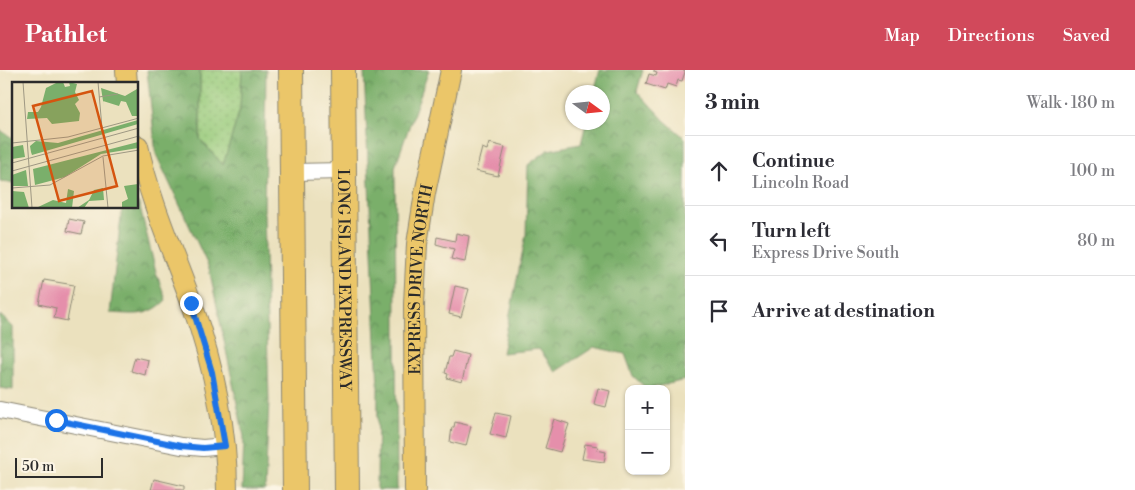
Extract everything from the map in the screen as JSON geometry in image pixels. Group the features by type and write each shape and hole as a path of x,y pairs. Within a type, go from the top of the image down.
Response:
{"highway":[{"path":"291,70 295,490"},
{"name":"LONG ISLAND EXPRESSWAY","path":"343,70 347,490"}],"main road":[{"name":"EXPRESS DRIVE NORTH","path":"417,490 414,312 417,244 425,194 451,70"},
{"path":"139,150 151,195 206,348 218,396 225,446 227,490"}],"street":[{"path":"292,172 344,171"},
{"path":"0,410 181,446 203,448 225,446"}],"green space":[{"path":"147,70 200,70 200,139 223,165 240,109 242,70 266,70 264,213 269,401 265,490 242,490 244,437 209,268 156,154"},
{"path":"200,70 242,70 240,109 223,166 200,139"},
{"path":"364,70 429,70 395,167 397,490 377,490 378,388"},
{"path":"600,70 643,70 637,91 665,121 685,138 685,380 664,385 643,385 633,376 625,354 594,347 556,372 539,349 502,353 526,235 528,165 548,150 581,144 584,130 610,130 610,85 596,85"},
{"path":"0,130 12,138 12,183 0,181"},
{"path":"139,204 156,272 166,300 153,310 140,314 110,313 122,209 139,209"},
{"path":"0,315 13,327 13,390 0,388"}],"building":[{"path":"654,70 685,70 685,72 682,81 678,80 676,87 667,84 665,90 646,84 649,74 656,76 657,73"},
{"path":"489,143 505,147 498,176 476,171 482,148 487,150"},
{"path":"69,219 84,222 81,234 67,231"},
{"path":"456,233 469,236 465,262 451,259 454,249 436,244 437,237 455,241"},
{"path":"44,280 74,285 67,321 54,318 56,308 39,304"},
{"path":"455,286 469,289 461,317 449,314"},
{"path":"453,351 468,355 462,382 447,378 448,374 445,373 449,357 451,357"},
{"path":"135,357 148,360 145,375 131,371"},
{"path":"598,388 610,391 606,407 594,404"},
{"path":"496,413 511,416 506,438 490,434"},
{"path":"554,419 569,424 560,452 545,448"},
{"path":"455,422 471,426 466,446 450,442 452,427 454,427"},
{"path":"585,444 598,446 597,450 606,452 604,462 582,459"},
{"path":"154,479 184,486 184,490 151,490"}],"route":[{"path":"56,420 181,446 203,448 225,446 218,396 206,348 191,303"}]}
